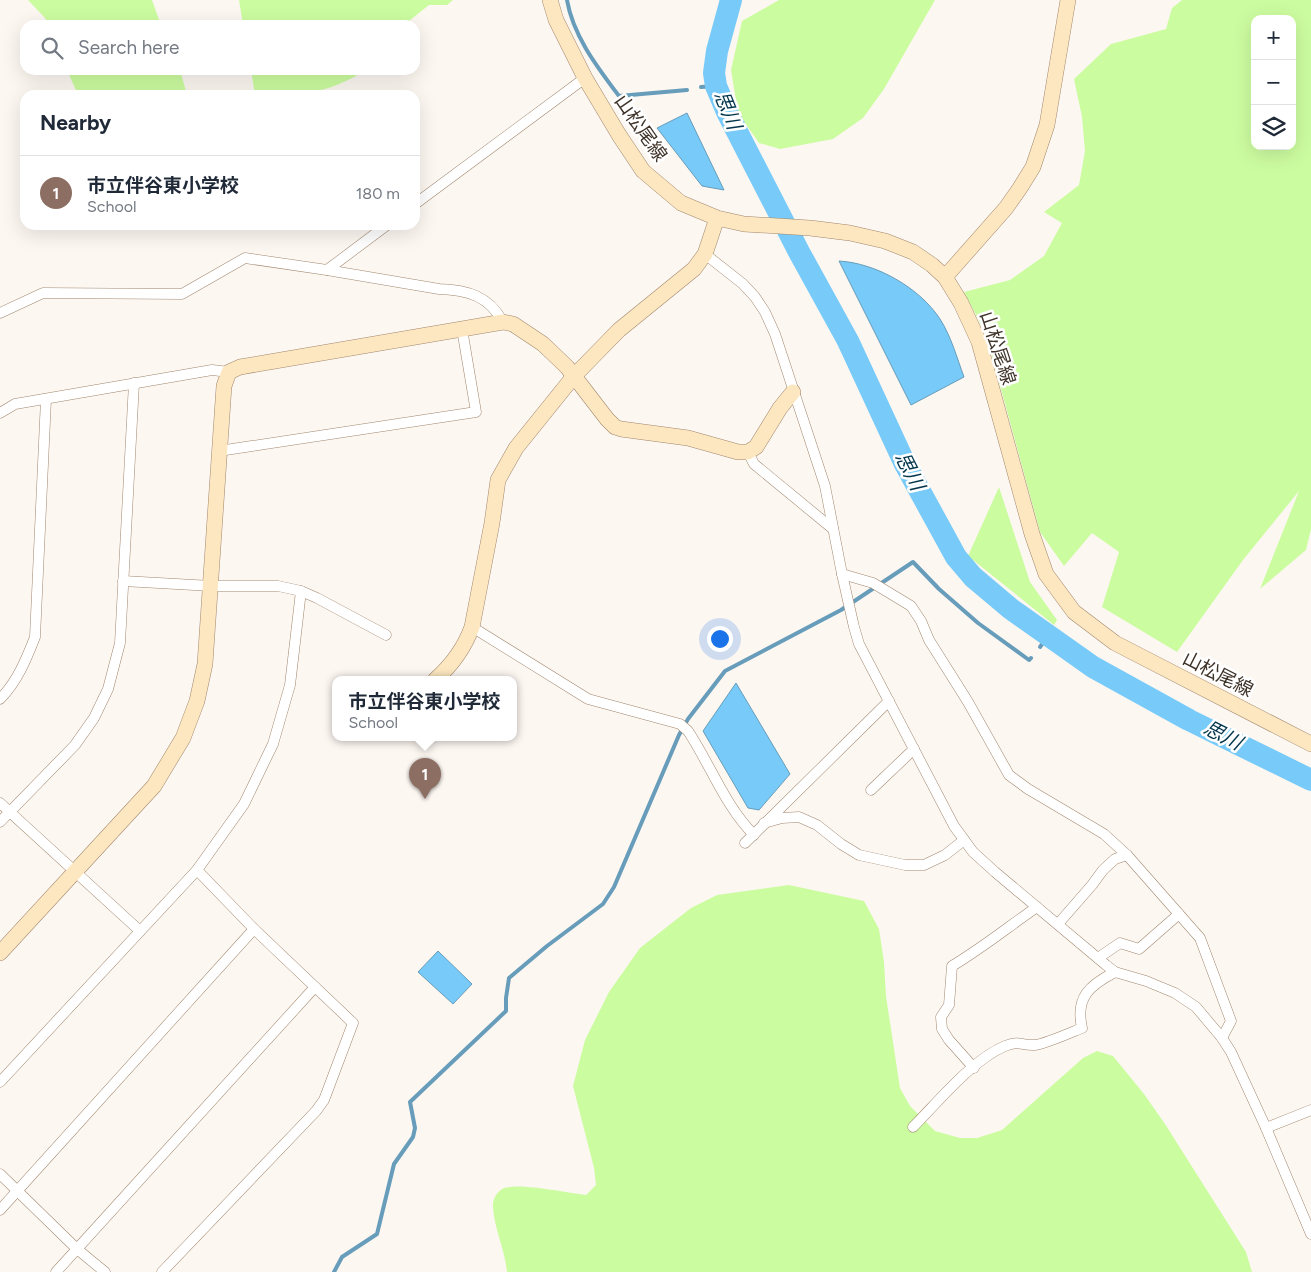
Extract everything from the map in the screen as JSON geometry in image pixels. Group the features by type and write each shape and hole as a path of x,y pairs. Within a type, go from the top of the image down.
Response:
{"street":[{"name":"山松尾線","path":"550,0 556,20 584,78 619,136 643,171 682,203 717,218 744,224 850,233 885,241 912,252 932,265 945,277 961,303 979,342 1024,506 1046,574 1074,612 1115,643 1311,744"},
{"path":"945,277 1006,208 1033,167 1047,125 1068,0"},
{"path":"420,200 584,78"},
{"path":"439,676 456,659 472,628 492,523 498,480 516,448 574,376 619,330 694,269 705,254 717,218"},
{"path":"327,270 380,230"},
{"path":"705,254 743,284 765,312 775,334 825,486 850,613 859,644 954,826 974,852 995,872 1116,972 1146,981 1175,993 1196,1007 1231,1052 1311,1234"},
{"path":"0,313 43,293 182,294 245,258 439,289 457,290 488,302 497,310 503,322"},
{"path":"0,413 15,404 212,370 228,372 240,367 503,322 513,324 543,344 567,367 615,427 688,438 738,452 748,452 756,447 780,408 794,392"},
{"path":"219,451 476,412 462,330"},
{"path":"0,954 154,786 183,738 197,701 206,664 219,451 224,386 228,372"},
{"path":"0,822 75,745 94,718 108,689 120,643 134,383"},
{"path":"2,692 24,666 35,637 46,399"},
{"path":"748,452 754,464 833,529"},
{"path":"842,574 873,583 911,606 922,621 929,640 968,702 1009,775 1028,789 1104,834 1127,855 1200,938 1231,1021 1222,1038"},
{"path":"123,581 212,586 278,586 301,591 386,636"},
{"path":"0,1082 197,870 244,804 274,744 290,685 301,591"},
{"path":"472,628 588,700 684,728 734,810 754,835"},
{"path":"745,843 889,701"},
{"path":"871,790 914,749"},
{"path":"0,804 140,931"},
{"path":"764,823 782,818 799,817 817,825 841,844 859,855 905,865 924,865 945,855 964,840"},
{"path":"1058,924 1114,859 1127,855"},
{"path":"162,1272 316,1111 324,1100 353,1023 254,929 197,870"},
{"path":"974,1068 949,1040 942,1029 941,1017 949,1005 952,966 984,946 1005,929 1037,908"},
{"path":"1098,958 1120,943 1139,950 1179,914"},
{"path":"0,1210 254,929"},
{"path":"913,1126 986,1057 1017,1042 1036,1045 1082,1028 1081,1008 1086,994 1092,985 1116,972"},
{"path":"56,1272 315,987"},
{"path":"1266,1128 1311,1110"},
{"path":"0,1174 77,1249 105,1272"}],"green space":[{"path":"28,0 152,0 159,20 46,20"},
{"path":"239,0 453,0 447,5 429,5 410,20 242,20"},
{"path":"779,0 935,0 884,89 863,118 833,139 780,149 759,143 738,113 731,70 742,21"},
{"path":"1182,0 1311,0 1311,529 1306,550 1260,589 1299,491 1243,560 1177,652 1102,607 1119,552 1092,533 1064,566 1040,532 986,334 964,292 1010,280 1044,256 1062,223 1044,212 1079,185 1085,151 1082,117 1074,79 1111,44 1166,29 1172,8"},
{"path":"69,75 181,75 186,90 76,90"},
{"path":"252,75 357,75 321,90 254,90"},
{"path":"999,487 1030,582 1057,620 1054,625 968,556"},
{"path":"789,885 864,901 879,929 884,962 886,996 900,1088 910,1106 935,1131 960,1138 977,1138 1002,1130 1083,1058 1097,1051 1113,1056 1144,1094 1165,1124 1246,1252 1252,1272 507,1272 493,1207 494,1199 499,1191 504,1188 521,1187 586,1195 596,1185 594,1168 573,1086 585,1040 609,992 640,948 691,908 717,895"}],"water":[{"path":"687,113 724,190 702,186 657,128"},
{"path":"839,261 853,263 882,272 896,279 921,297 944,326 954,347 964,377 911,405"},
{"path":"736,683 790,774 759,810 748,808 703,731"},
{"path":"438,951 472,984 453,1004 418,972"}],"waterway":[{"path":"567,0 575,26 587,51 619,96 687,90"},
{"name":"思川","path":"731,0 717,51 714,73 716,86 727,112 799,252 848,341 905,464 956,557 973,577 1011,609 1093,667 1189,720 1311,780"},
{"path":"701,87 716,86"},
{"path":"334,1272 342,1257 377,1234 394,1164 413,1137 415,1128 410,1102 506,1011 509,978 547,946 603,904 614,887 679,735 688,719 725,671 841,610 913,562 939,589 978,623 1029,660 1031,658"},
{"path":"1040,647 1048,636"}],"place":[{"name":"市立伴谷東小学校","path":"425,799"}]}
